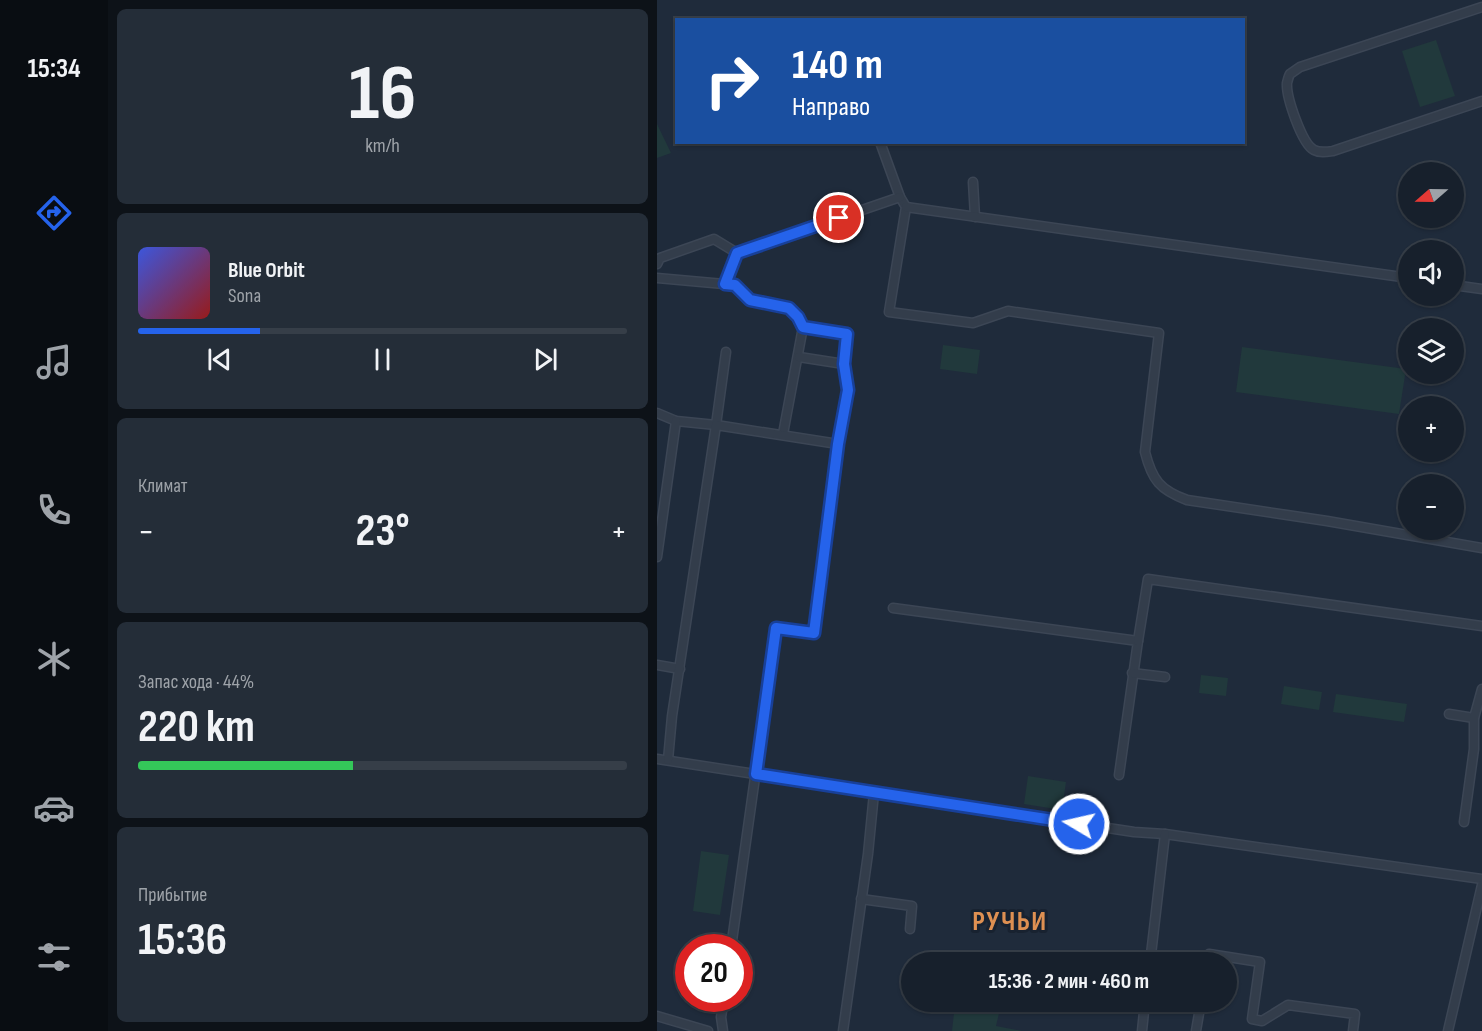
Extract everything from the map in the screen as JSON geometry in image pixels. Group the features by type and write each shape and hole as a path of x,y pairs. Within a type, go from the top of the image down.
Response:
{"lane":[{"path":"1482,7 1300,67 1290,74 1287,83 1305,142 1313,149 1323,152 1333,151 1482,101"},
{"path":"881,144 900,198 906,207 889,312 973,323 1008,311 1159,333 1145,452 1149,471 1159,485 1172,495 1187,501 1327,521 1482,548"},
{"path":"973,182 975,217"},
{"path":"657,264 660,258 714,239 737,253 900,198"},
{"path":"906,207 1398,276"},
{"path":"725,284 737,253"},
{"path":"657,278 735,285 750,300 789,308 798,317 803,327 783,435"},
{"path":"1464,287 1482,289"},
{"path":"733,934 776,628 814,633 838,444 848,390 844,364 847,334 803,327"},
{"path":"667,760 726,352"},
{"path":"799,357 844,364"},
{"path":"657,413 676,421 838,444"},
{"path":"657,557 676,421"},
{"path":"1119,775 1132,673 1148,579 1482,626"},
{"path":"893,608 1138,641"},
{"path":"657,665 680,669"},
{"path":"1132,673 1165,677"},
{"path":"1464,822 1474,749 1474,717 1482,689"},
{"path":"1449,714 1474,717"},
{"path":"657,759 1123,830 1482,879"},
{"path":"843,1031 875,793"},
{"path":"1151,952 1165,834"},
{"path":"1448,1031 1482,885"},
{"path":"861,899 912,906 910,929"},
{"path":"1237,958 1260,962 1252,1020 1262,1021 1288,1005 1355,1014 1353,1031"},
{"path":"722,1012 723,1031"},
{"path":"1142,1031 1144,1012"},
{"path":"1196,1031 1199,1012"},
{"path":"657,1016 708,1031"}],"green space":[{"path":"1436,40 1455,96 1420,107 1402,51"},
{"path":"657,124 671,153 657,158"},
{"path":"943,345 980,350 977,374 940,369"},
{"path":"1242,347 1398,368 1398,384 1404,384 1402,396 1398,396 1398,414 1236,392"},
{"path":"1201,675 1228,678 1226,696 1199,693"},
{"path":"1284,686 1322,692 1319,710 1281,704"},
{"path":"1336,694 1407,704 1404,722 1333,712"},
{"path":"1028,776 1066,782 1062,810 1024,804"},
{"path":"701,851 729,855 720,915 693,911"},
{"path":"954,1012 999,1012 996,1026 1022,1031 952,1031"}],"district":[{"name":"РУЧЬИ","path":"1010,921"}],"route":[{"path":"839,218 737,253 725,284 735,285 750,300 789,308 798,317 803,327 847,334 844,364 848,390 838,444 814,633 776,628 756,774 1079,824"}]}
